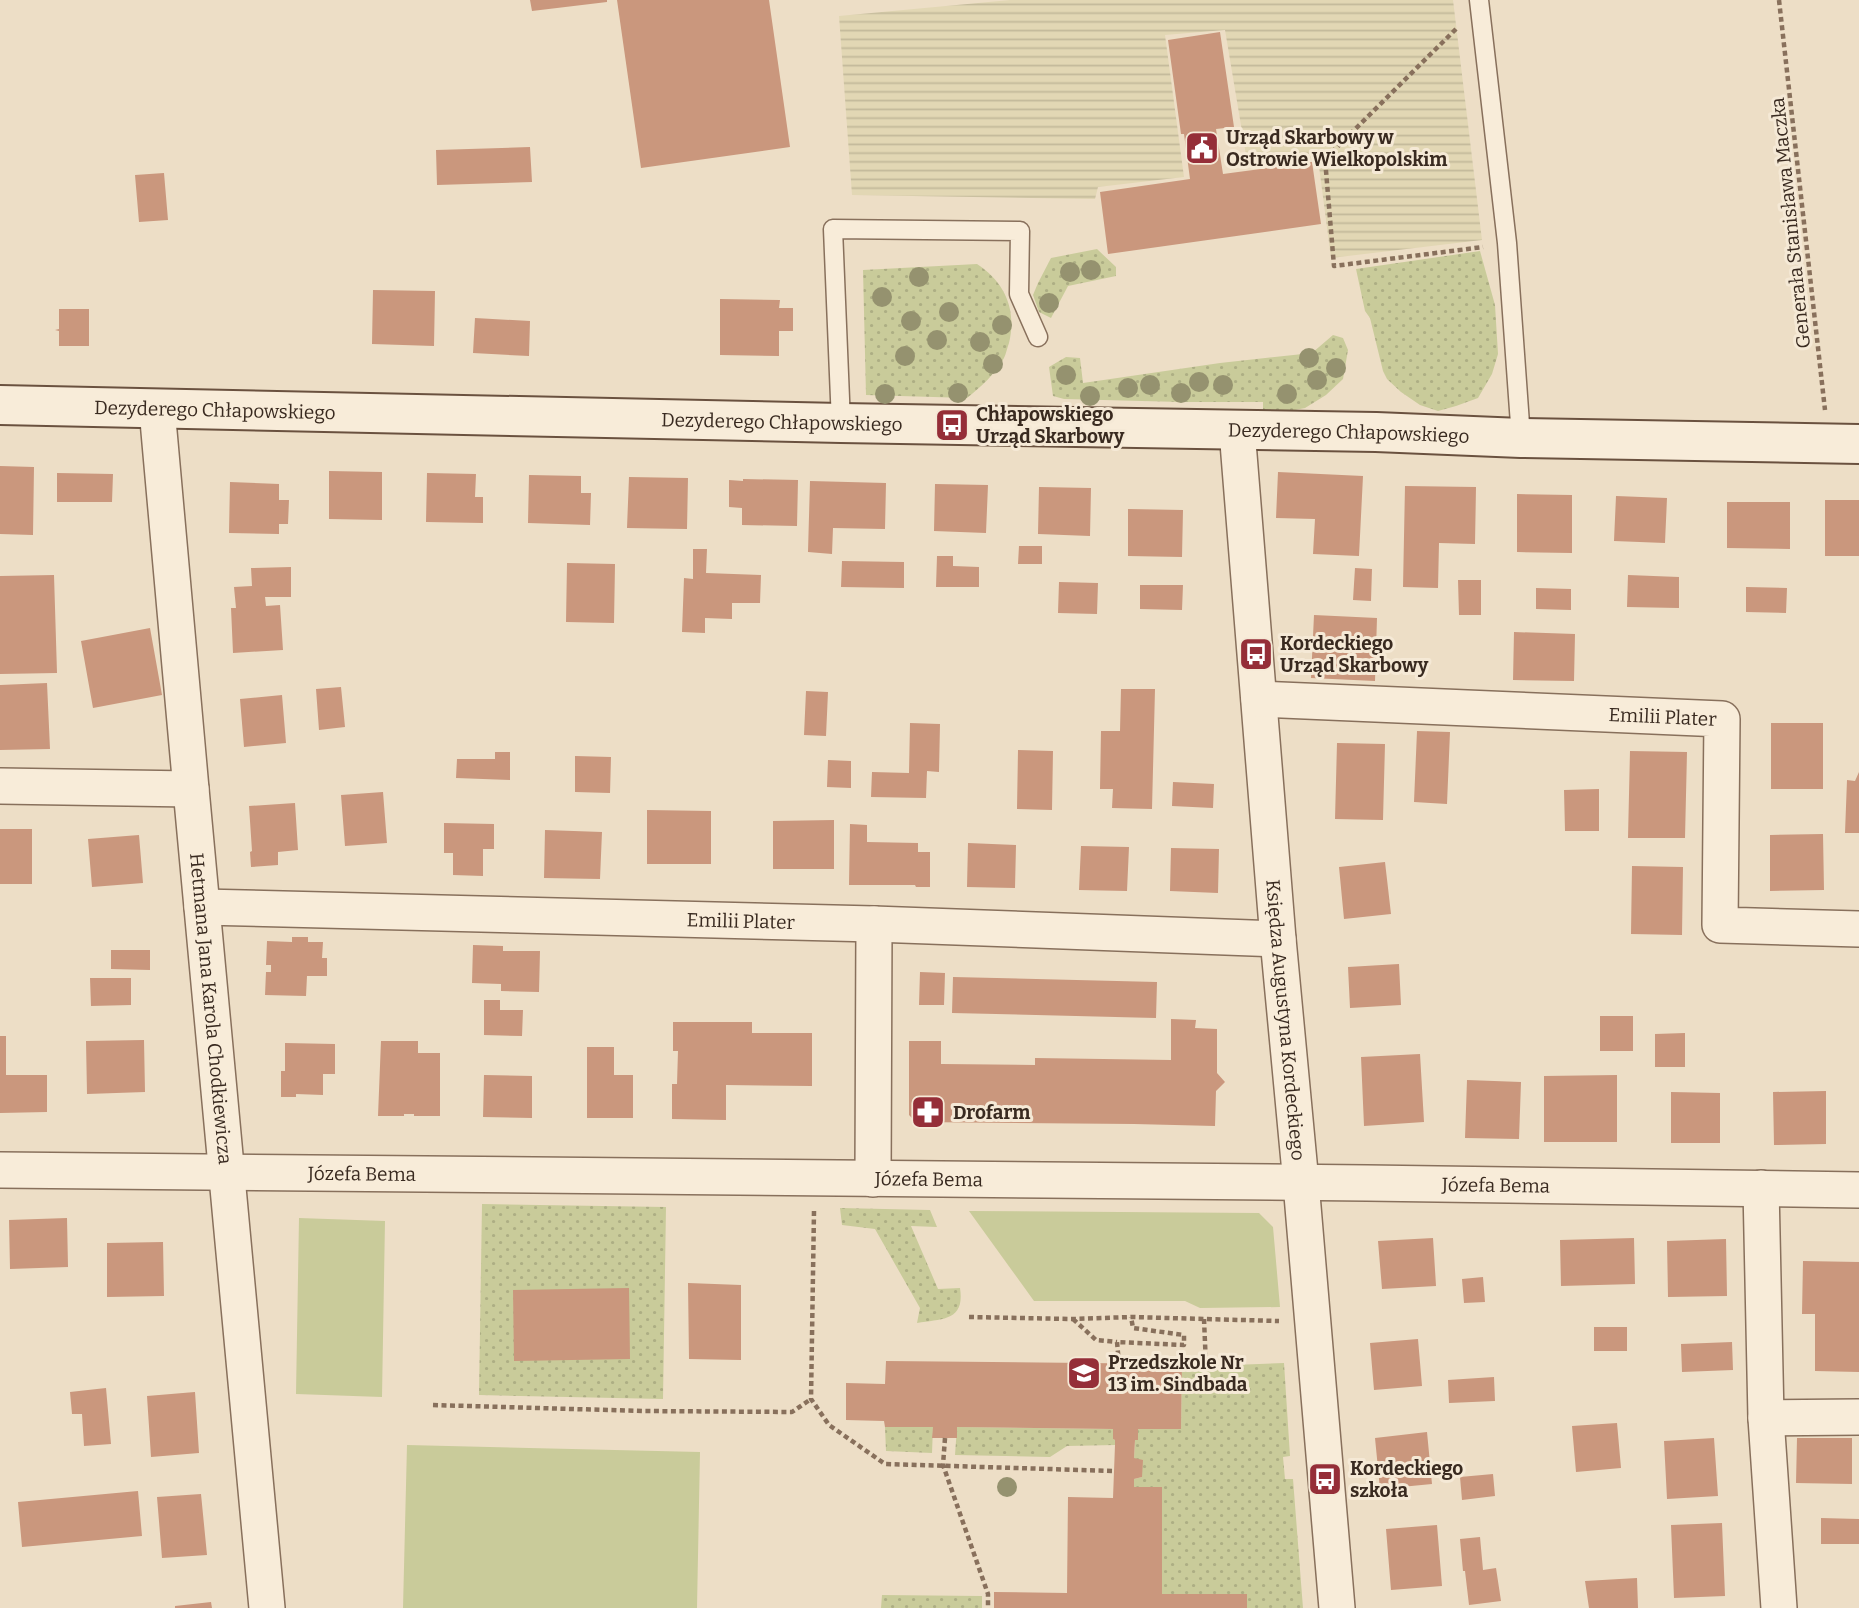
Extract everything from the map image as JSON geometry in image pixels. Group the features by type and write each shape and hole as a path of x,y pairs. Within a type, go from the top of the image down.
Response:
{"street":[{"name":"Dezyderego Chłapowskiego","path":"0,405 1376,432 1521,438 1842,444"},
{"name":"Hetmana Jana Karola Chodkiewicza","path":"157,409 267,1608"},
{"name":"Księdza Augustyna Kordeckiego","path":"1237,430 1278,939 1337,1608"},
{"name":"Emilii Plater","path":"1259,699 1722,719 1720,925 1859,929"},
{"path":"0,786 191,789"},
{"name":"Emilii Plater","path":"202,907 874,924 1278,939"},
{"path":"873,1179 874,924"},
{"name":"Józefa Bema","path":"0,1170 1859,1190"},
{"path":"1761,1188 1766,1418 1779,1608"},
{"path":"1766,1418 1859,1416"}],"lane":[{"path":"1479,3 1507,243 1521,438"},
{"path":"841,423 833,229 1020,231 1019,294 1038,337"}],"path":[{"name":"Generała Stanisława Maczka","path":"1779,0 1825,415 1842,444"},
{"path":"1479,3 1325,159 1334,266 1507,243"},
{"path":"814,1200 811,1399 829,1425 885,1464 1114,1471"},
{"path":"969,1317 1131,1317 1312,1322"},
{"path":"1073,1319 1096,1340 1184,1345 1184,1335 1133,1328 1131,1317"},
{"path":"1204,1319 1206,1366"},
{"path":"1117,1342 1119,1364"},
{"path":"433,1405 792,1412 811,1399"},
{"path":"945,1438 943,1465 988,1594 988,1608"}],"shaded area":[{"path":"1010,0 1453,0 1482,240 1331,258 1318,159 1248,167 1225,30 1165,35 1184,177 1098,187 1095,199 852,195 839,16"}],"green space":[{"path":"1097,249 1116,267 1116,276 1068,286 1051,318 1039,312 1033,295 1051,258"},
{"path":"1480,251 1495,305 1498,354 1492,374 1478,398 1438,411 1420,405 1387,379 1370,318 1365,311 1356,269"},
{"path":"977,264 1002,288 1010,308 1009,343 992,375 967,398 866,395 863,270"},
{"path":"1333,335 1343,338 1348,350 1343,379 1326,395 1305,408 1263,412 1263,402 1064,399 1053,396 1049,367 1066,357 1080,358 1083,383 1312,353"},
{"path":"482,1204 666,1207 663,1399 479,1395"},
{"path":"840,1208 930,1210 937,1227 911,1226 938,1289 960,1288 961,1299 955,1313 943,1319 917,1323 920,1308 875,1229 842,1225"},
{"path":"969,1211 1259,1213 1273,1227 1280,1307 1200,1308 1185,1301 1034,1301"},
{"path":"299,1218 385,1221 382,1397 296,1394"},
{"path":"1284,1363 1290,1456 1283,1457 1285,1479 1293,1479 1303,1608 1247,1608 1247,1594 1162,1594 1162,1487 1134,1487 1134,1479 1142,1477 1134,1458 1138,1429 1181,1429 1182,1364 1206,1366"},
{"path":"885,1427 933,1427 932,1453 886,1451"},
{"path":"957,1427 1113,1429 1115,1445 1067,1446 1050,1457 955,1455"},
{"path":"407,1445 700,1452 697,1608 403,1608"},
{"path":"882,1595 982,1596 982,1608 881,1608"}],"building":[{"path":"530,0 607,0 607,2 532,11"},
{"path":"617,0 769,0 790,147 641,168"},
{"name":"Urząd Skarbowy w Ostrowie Wielkopolskim","path":"1220,32 1234,127 1216,129 1223,174 1312,162 1321,224 1108,254 1100,192 1190,179 1168,40"},
{"path":"530,147 532,182 437,185 436,150"},
{"path":"164,173 168,220 139,222 135,175"},
{"path":"373,290 435,291 434,346 372,344"},
{"path":"720,299 780,300 779,308 793,308 793,331 779,331 779,356 720,355"},
{"path":"59,309 89,309 89,346 59,346 59,331 55,330 59,329"},
{"path":"475,318 530,321 529,356 473,353"},
{"path":"0,466 34,467 33,535 0,534"},
{"path":"329,471 382,472 382,520 329,519"},
{"path":"1278,472 1363,476 1359,556 1313,554 1315,519 1276,518"},
{"path":"57,473 113,474 112,502 57,502"},
{"path":"427,473 476,474 475,497 483,497 483,523 426,522"},
{"path":"529,475 581,476 581,493 591,493 590,525 528,523"},
{"path":"629,477 688,478 687,529 627,528"},
{"path":"729,480 798,480 797,526 742,525 742,508 729,507"},
{"path":"810,481 886,483 885,529 833,528 832,554 808,552"},
{"path":"230,482 279,484 279,500 289,500 288,524 279,524 279,534 229,533"},
{"path":"935,484 988,485 986,533 934,531"},
{"path":"1405,486 1476,487 1475,544 1439,543 1438,588 1403,587"},
{"path":"1039,487 1091,488 1090,536 1038,534"},
{"path":"1517,494 1572,495 1572,553 1517,552"},
{"path":"1616,496 1667,498 1665,543 1614,541"},
{"path":"1825,500 1859,500 1859,556 1825,556"},
{"path":"1727,502 1790,502 1790,549 1727,548"},
{"path":"1128,509 1183,510 1182,557 1128,556"},
{"path":"1019,546 1042,546 1042,564 1018,564"},
{"path":"693,549 707,549 706,573 761,575 760,603 732,603 732,619 705,618 705,633 682,632 684,578 693,579"},
{"path":"937,556 953,556 953,566 979,567 979,587 936,587"},
{"path":"842,561 904,562 904,588 841,587"},
{"path":"567,563 615,564 614,623 566,622"},
{"path":"291,567 291,597 265,597 266,606 280,605 283,650 233,653 231,608 236,608 234,587 252,586 251,568"},
{"path":"1355,568 1372,569 1371,601 1353,600"},
{"path":"54,575 57,673 0,674 0,576"},
{"path":"1628,575 1679,577 1679,608 1627,607"},
{"path":"1458,580 1481,580 1481,615 1459,615"},
{"path":"1059,582 1098,583 1097,614 1058,613"},
{"path":"1140,585 1183,585 1182,610 1140,609"},
{"path":"1746,587 1787,588 1786,613 1746,612"},
{"path":"1536,588 1571,589 1571,610 1536,609"},
{"path":"1314,615 1377,618 1375,681 1311,678"},
{"path":"150,628 162,695 93,708 81,641"},
{"path":"1514,632 1575,634 1574,681 1513,680"},
{"path":"47,683 50,749 0,750 0,685"},
{"path":"341,687 345,727 319,730 316,689"},
{"path":"1121,689 1155,689 1152,809 1112,808 1113,789 1100,789 1101,731 1120,731"},
{"path":"806,691 828,692 826,736 804,735"},
{"path":"282,695 286,743 244,747 240,699"},
{"path":"910,723 940,724 939,772 927,771 926,798 871,797 872,772 909,773"},
{"path":"1771,723 1823,723 1823,789 1771,789"},
{"path":"1417,731 1450,732 1447,804 1414,802"},
{"path":"1337,743 1385,744 1383,820 1335,819"},
{"path":"1018,750 1053,751 1052,810 1017,809"},
{"path":"1630,751 1687,752 1685,838 1628,838"},
{"path":"495,752 510,752 510,780 456,778 457,759 495,759"},
{"path":"575,756 611,757 610,793 575,792"},
{"path":"828,760 851,761 851,788 827,787"},
{"path":"1859,772 1859,833 1845,833 1847,780 1855,781"},
{"path":"1173,782 1214,784 1213,808 1172,806"},
{"path":"1599,789 1599,831 1565,831 1564,790"},
{"path":"383,792 387,843 345,846 341,795"},
{"path":"295,803 298,850 278,852 278,865 251,867 249,806"},
{"path":"647,810 711,811 711,864 647,864"},
{"path":"834,820 834,869 773,869 773,821"},
{"path":"444,823 494,824 494,849 483,849 483,876 453,875 453,853 444,853"},
{"path":"850,824 867,825 867,842 918,843 918,852 930,852 930,887 849,885"},
{"path":"0,829 32,829 32,884 0,884"},
{"path":"545,830 602,832 600,879 544,878"},
{"path":"1823,834 1824,890 1770,891 1770,835"},
{"path":"139,835 143,883 92,887 88,839"},
{"path":"968,843 1016,845 1015,888 967,887"},
{"path":"1081,846 1129,847 1127,891 1079,890"},
{"path":"1171,848 1219,849 1218,893 1170,891"},
{"path":"1385,862 1391,914 1344,919 1339,867"},
{"path":"1632,866 1683,867 1682,935 1631,934"},
{"path":"292,937 308,937 308,942 323,942 322,958 327,958 327,976 307,976 306,996 265,995 266,972 271,972 271,965 266,965 267,941 292,942"},
{"path":"473,945 503,946 503,951 540,951 539,992 501,991 501,984 472,983"},
{"path":"111,950 150,950 150,970 111,969"},
{"path":"1399,964 1401,1005 1350,1008 1348,967"},
{"path":"920,972 945,973 944,1005 919,1005"},
{"path":"953,977 1157,982 1156,1018 952,1013"},
{"path":"90,978 131,978 131,1005 91,1006"},
{"path":"484,1000 500,1000 500,1010 523,1010 522,1036 484,1035"},
{"path":"1600,1016 1633,1016 1633,1051 1600,1051"},
{"path":"1171,1019 1196,1020 1195,1028 1217,1029 1217,1073 1225,1082 1216,1091 1215,1126 916,1122 909,1115 909,1041 941,1041 941,1064 1035,1065 1035,1058 1171,1060"},
{"path":"673,1022 752,1022 752,1033 812,1033 812,1086 726,1085 726,1120 672,1119 672,1084 677,1084 678,1051 673,1051"},
{"path":"1685,1033 1685,1067 1655,1067 1655,1034"},
{"path":"0,1036 6,1036 6,1075 47,1075 47,1112 0,1113"},
{"path":"144,1040 145,1092 87,1094 86,1041"},
{"path":"381,1041 418,1041 418,1053 440,1053 440,1116 378,1116"},
{"path":"285,1043 335,1044 335,1074 323,1074 323,1095 296,1094 296,1097 281,1097"},
{"path":"587,1047 614,1047 614,1075 633,1075 633,1118 587,1118"},
{"path":"1420,1054 1424,1122 1364,1126 1361,1057"},
{"path":"484,1075 532,1076 532,1118 483,1117"},
{"path":"1617,1075 1617,1142 1544,1142 1544,1076"},
{"path":"1467,1080 1521,1082 1519,1139 1465,1138"},
{"path":"1826,1091 1826,1144 1774,1145 1773,1092"},
{"path":"1671,1092 1720,1093 1720,1143 1671,1143"},
{"path":"67,1218 68,1267 10,1269 9,1220"},
{"path":"1433,1238 1436,1286 1382,1289 1378,1241"},
{"path":"1634,1238 1635,1284 1561,1286 1560,1240"},
{"path":"1726,1239 1727,1296 1668,1297 1667,1241"},
{"path":"163,1242 164,1296 107,1297 107,1243"},
{"path":"1803,1261 1859,1262 1859,1372 1815,1371 1815,1314 1802,1314"},
{"path":"1483,1277 1485,1302 1464,1303 1462,1279"},
{"path":"688,1283 741,1285 741,1360 689,1359"},
{"path":"629,1288 630,1359 514,1361 513,1290"},
{"path":"1594,1327 1627,1327 1627,1351 1594,1351"},
{"path":"1418,1339 1422,1386 1374,1390 1370,1343"},
{"path":"1732,1342 1733,1370 1682,1372 1681,1344"},
{"path":"886,1361 1182,1364 1181,1429 1138,1429 1138,1440 1135,1440 1134,1458 1143,1460 1142,1477 1134,1479 1134,1487 1162,1487 1162,1594 1247,1594 1247,1608 994,1608 994,1592 1067,1593 1068,1497 1113,1498 1113,1429 957,1427 957,1438 932,1438 933,1427 885,1427 884,1421 846,1420 846,1383 885,1384"},
{"path":"1494,1377 1495,1401 1449,1403 1448,1380"},
{"path":"106,1388 111,1444 84,1446 82,1414 72,1414 70,1392"},
{"path":"195,1392 199,1453 151,1457 147,1396"},
{"path":"1617,1423 1621,1468 1576,1472 1572,1426"},
{"path":"1427,1432 1432,1484 1380,1489 1375,1438"},
{"path":"1714,1438 1718,1496 1667,1499 1664,1441"},
{"path":"1797,1438 1852,1438 1852,1484 1796,1483"},
{"path":"1493,1474 1495,1496 1462,1500 1460,1477"},
{"path":"138,1491 142,1536 22,1547 18,1502"},
{"path":"201,1494 207,1555 162,1558 157,1497"},
{"path":"1821,1518 1859,1519 1859,1544 1821,1544"},
{"path":"1722,1523 1725,1596 1674,1598 1671,1525"},
{"path":"1437,1525 1442,1586 1391,1590 1386,1529"},
{"path":"1480,1537 1483,1570 1496,1568 1501,1601 1469,1605 1460,1539"},
{"path":"1637,1578 1638,1608 1589,1608 1585,1581"},
{"path":"211,1602 212,1608 175,1608 175,1606"}],"place":[{"name":"Urząd Skarbowy w Ostrowie Wielkopolskim","path":"1202,148"},
{"name":"Chłapowskiego Urząd Skarbowy","path":"952,425"},
{"name":"Kordeckiego Urząd Skarbowy","path":"1256,654"},
{"name":"Drofarm","path":"928,1112"},
{"name":"Przedszkole Nr 13 im. Sindbada","path":"1084,1373"},
{"name":"Kordeckiego szkoła","path":"1325,1479"}]}
